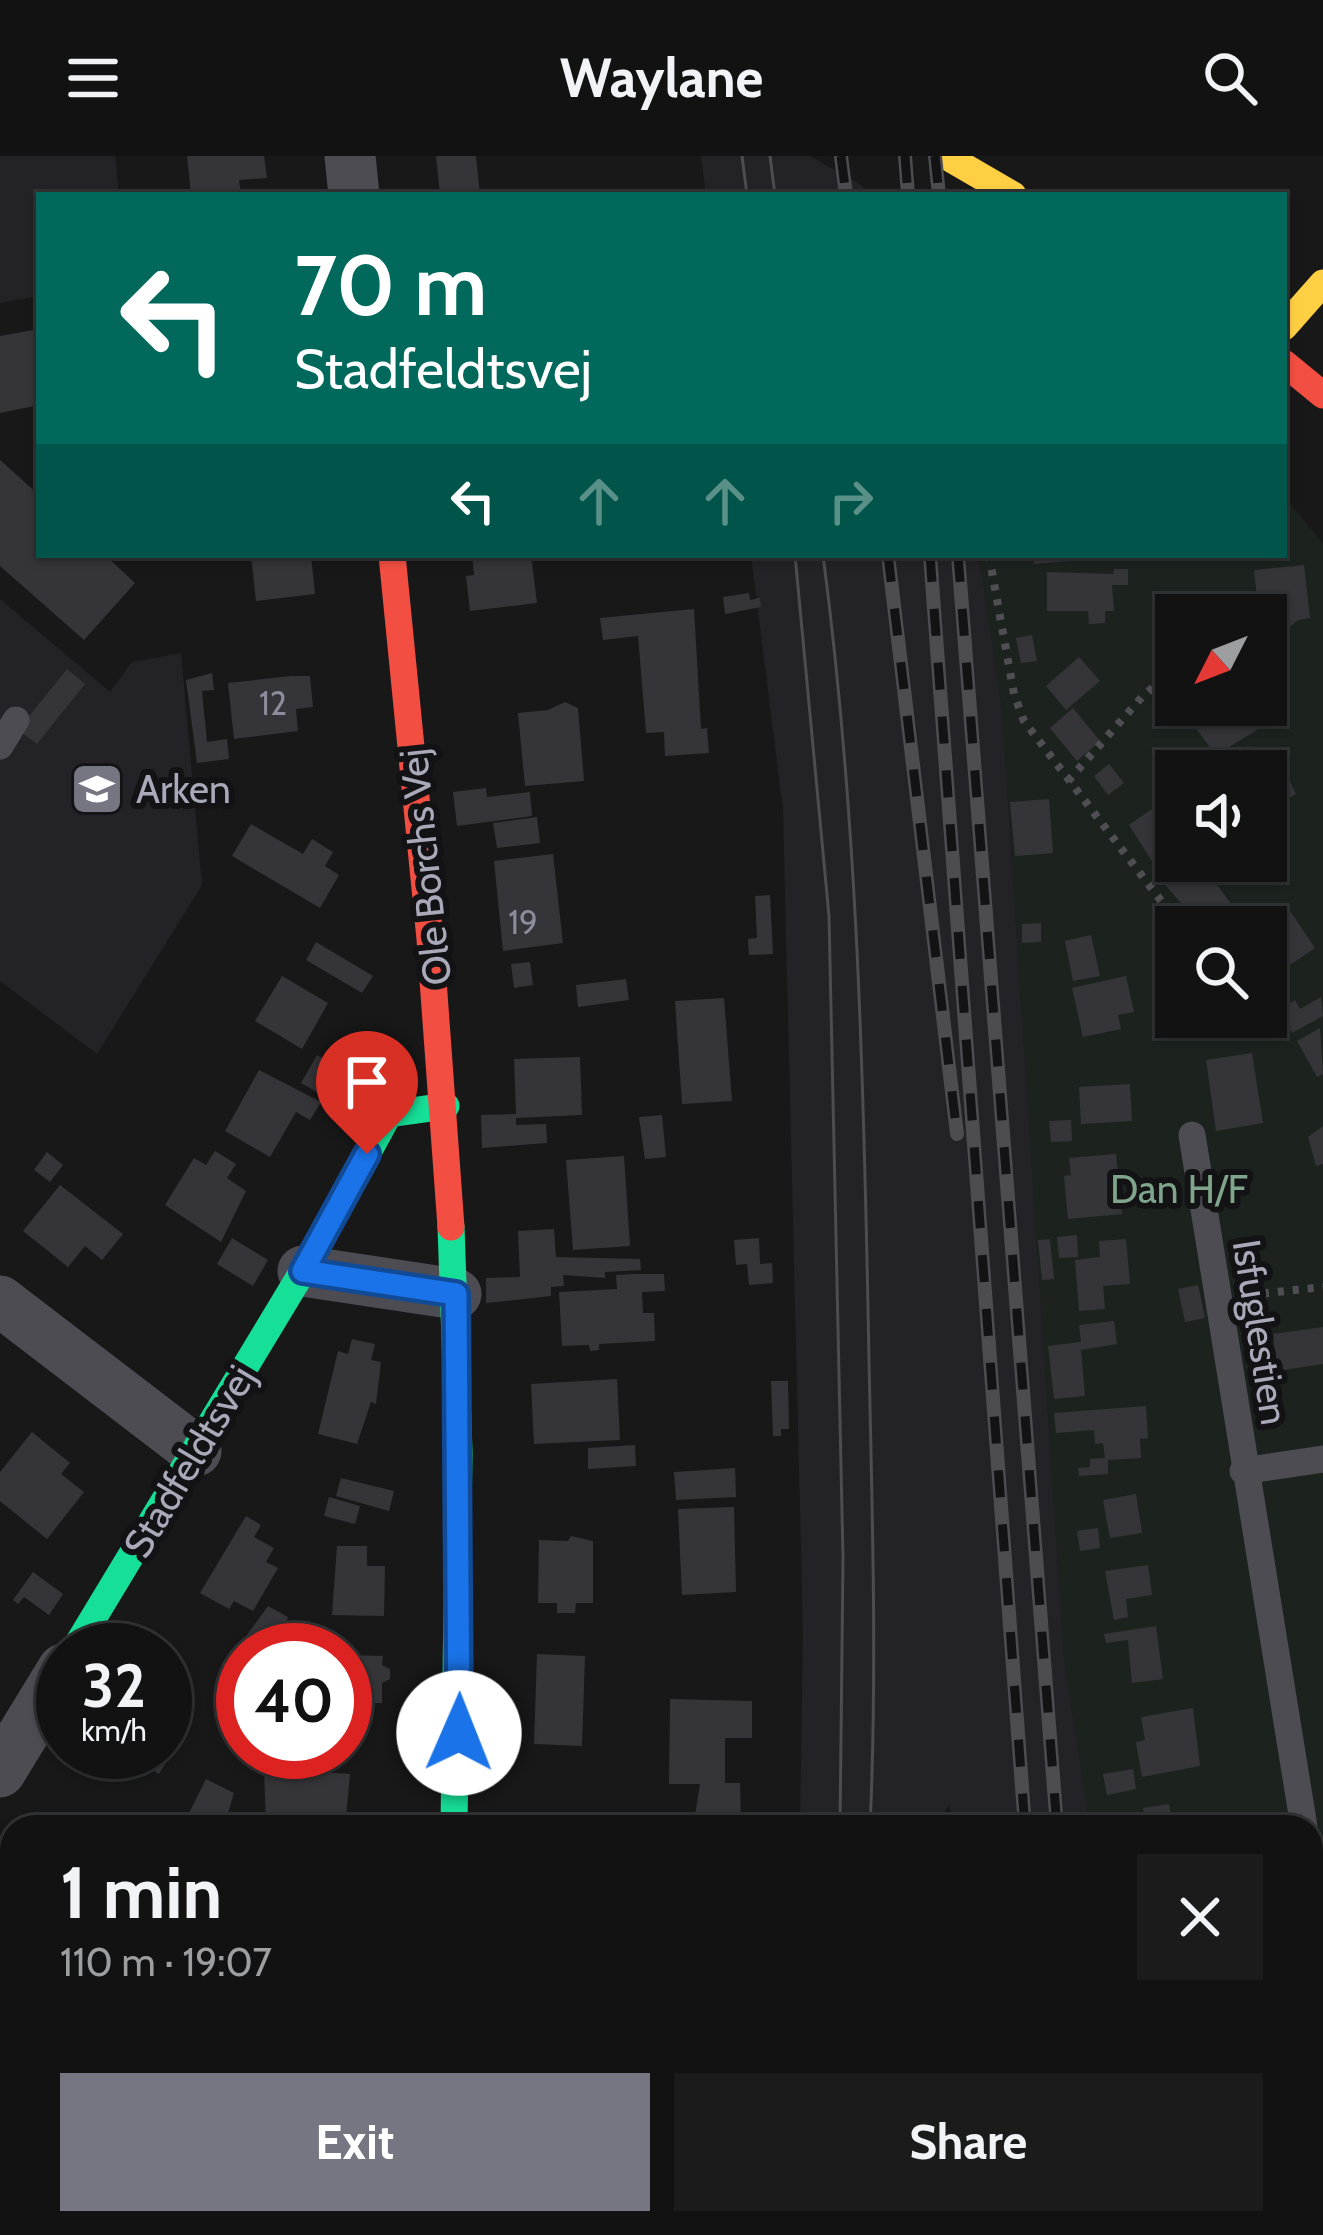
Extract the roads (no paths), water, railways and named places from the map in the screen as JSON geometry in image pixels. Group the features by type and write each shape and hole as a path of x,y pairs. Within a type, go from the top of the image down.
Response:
{"street":[{"path":"350,156 354,192"},
{"path":"946,156 1008,192"},
{"path":"1287,324 1323,284"},
{"path":"1287,365 1323,394"},
{"name":"Ole Borchs Vej","path":"392,558 446,1106 456,1294 461,1479 454,1815"},
{"name":"Stadfeldtsvej","path":"91,1623 303,1271 388,1114 446,1106"},
{"path":"303,1271 456,1294"},
{"path":"0,1301 196,1451"},
{"path":"0,1772 36,1713"}],"lane":[{"path":"0,746 16,720"},
{"name":"Isfuglestien","path":"1192,1135 1302,1815"},
{"name":"Isfuglestien","path":"1243,1471 1323,1460"}],"tram line":[{"path":"742,156 747,192"},
{"path":"770,156 775,192"},
{"path":"795,558 829,916 843,1558 840,1815"},
{"path":"823,558 843,743 860,1025 873,1568 870,1815"}],"railway":[{"path":"841,156 846,192"},
{"path":"905,156 908,192"},
{"path":"935,156 939,192"},
{"path":"888,558 957,1134"},
{"path":"930,558 1024,1815"},
{"path":"958,558 1056,1815"}],"place":[{"name":"Arken","path":"97,789"}],"park label":[{"name":"Dan H/F","path":"1179,1189"}]}
